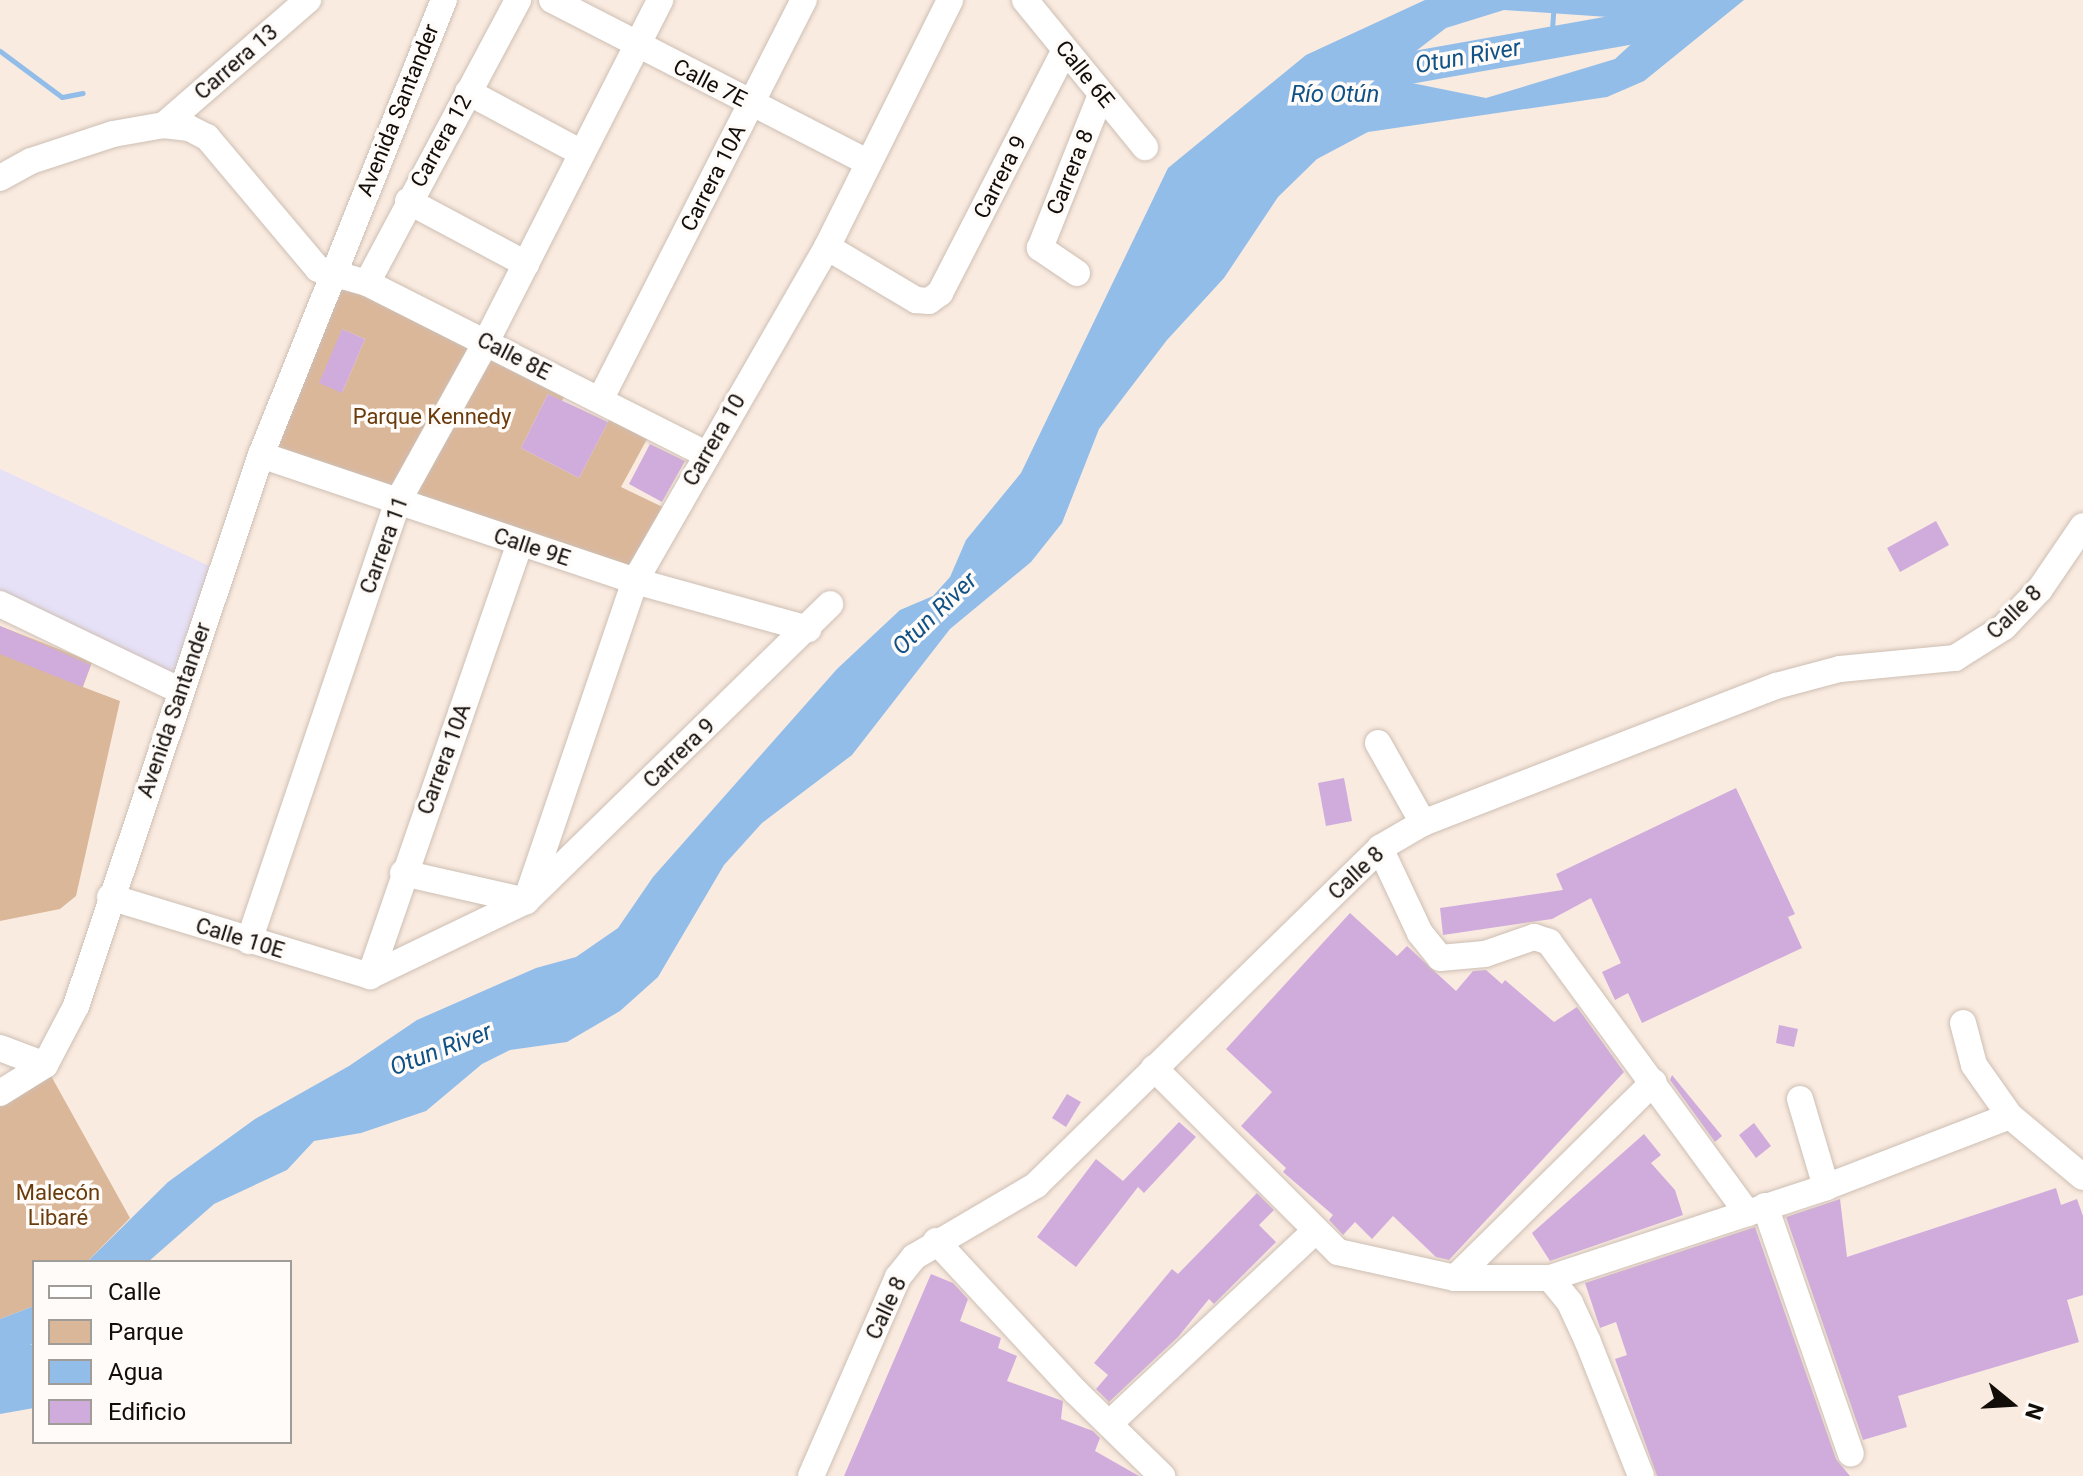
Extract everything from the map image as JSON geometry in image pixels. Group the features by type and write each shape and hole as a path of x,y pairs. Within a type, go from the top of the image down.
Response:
{"street":[{"name":"Carrera 13","path":"164,125 308,0"},
{"name":"Avenida Santander","path":"45,1065 76,1006 110,897 261,455 300,354 325,271 428,0"},
{"name":"Avenida Santander","path":"325,271 444,0"},
{"name":"Carrera 12","path":"367,283 408,201 518,0"},
{"name":"Calle 7E","path":"552,0 869,163"},
{"name":"Carrera 11","path":"249,941 398,501 486,342 660,0"},
{"name":"Carrera 10A","path":"600,400 804,0"},
{"name":"Carrera 10","path":"526,901 635,581 827,247 950,0"},
{"name":"Calle 6E","path":"1025,0 1145,147"},
{"name":"Carrera 9","path":"827,247 916,300 929,301 940,293 1065,50"},
{"path":"468,92 582,153"},
{"name":"Carrera 8","path":"1077,273 1040,248 1101,95"},
{"path":"0,178 31,161 113,134 164,125 189,128 207,137 325,271"},
{"path":"408,201 526,264"},
{"name":"Calle 8E","path":"325,271 367,283 706,454"},
{"name":"Calle 9E","path":"261,455 635,581 808,629"},
{"name":"Calle 8","path":"811,1476 898,1277 936,1241 1036,1185 1380,848 1423,823 1776,686 1840,669 1955,658 2004,627 2040,589 2083,526"},
{"name":"Carrera 10A","path":"370,976 403,873 520,543"},
{"path":"0,604 181,691"},
{"name":"Carrera 9","path":"370,976 526,901 808,629 830,604"},
{"path":"1378,743 1423,823"},
{"path":"1380,848 1420,933 1440,958 1485,954 1534,937 1549,942 1560,964 1756,1210 1851,1454"},
{"path":"403,873 526,901"},
{"name":"Calle 10E","path":"110,897 370,976"},
{"path":"1963,1023 1974,1065 2010,1116 2083,1177"},
{"path":"0,1048 45,1065"},
{"path":"0,1093 45,1065"},
{"path":"1154,1068 1313,1233 1338,1252 1455,1278 1550,1278 1826,1187 2010,1116"},
{"path":"1455,1278 1654,1082"},
{"path":"1800,1099 1826,1187"},
{"path":"1110,1423 1313,1233"},
{"path":"936,1241 1162,1476"},
{"path":"1550,1278 1570,1303 1588,1342 1641,1476"}],"shaded area":[{"path":"0,469 220,571 181,691 0,604"}],"green space":[{"name":"Parque Kennedy","path":"331,273 653,428 621,487 673,512 635,581 261,455","holes":["342,329 365,339 342,393","548,394 562,401 565,395 610,418 579,478 521,448"]},
{"path":"0,626 92,662 83,687 120,701 76,896 60,909 0,921"},
{"name":"Malecón Libaré","path":"45,1065 130,1218 89,1260 32,1260 32,1307 0,1319 0,1093"}],"water":[{"name":"Río Otún","path":"1425,0 1744,0 1644,81 1607,97 1368,132 1317,159 1278,197 1224,278 1167,340 1099,429 1062,523 1031,562 950,629 852,755 762,823 724,865 658,977 620,1011 567,1042 510,1050 482,1064 426,1111 361,1133 314,1141 287,1170 214,1204 150,1260 89,1260 168,1182 255,1119 349,1066 417,1020 536,968 576,957 618,928 653,877 837,669 900,610 933,596 950,577 966,540 1021,473 1168,168 1306,55","holes":["1504,10 1637,19 1640,36 1615,59 1486,98 1382,77 1446,28","1260,116 1264,119 1188,246 1156,291 1143,298 1139,287 1173,221 1225,146"]},
{"path":"32,1307 32,1344 0,1368 0,1319"},
{"path":"0,1373 32,1374 32,1408 0,1414"}],"building":[{"path":"342,329 365,339 342,393 319,383"},
{"path":"548,394 608,422 579,478 521,448"},
{"path":"650,444 685,461 662,502 629,484"},
{"path":"1936,521 1949,545 1900,572 1887,548"},
{"path":"0,626 91,665 82,687 0,654"},
{"path":"1344,778 1352,821 1326,826 1318,783"},
{"path":"1736,788 1795,914 1788,917 1802,948 1642,1023 1628,993 1615,1000 1602,972 1621,963 1591,898 1552,919 1443,935 1440,908 1563,890 1556,874"},
{"path":"1350,913 1397,956 1407,946 1456,991 1473,971 1486,970 1502,984 1505,980 1554,1022 1577,1007 1624,1072 1449,1260 1436,1257 1393,1216 1372,1239 1355,1222 1343,1235 1329,1220 1333,1215 1283,1172 1286,1168 1241,1126 1272,1092 1226,1049"},
{"path":"1779,1025 1798,1029 1794,1047 1776,1043"},
{"path":"1672,1075 1722,1136 1715,1142 1670,1080"},
{"path":"1067,1094 1081,1102 1066,1127 1052,1118"},
{"path":"1179,1122 1196,1137 1144,1193 1138,1187 1076,1267 1037,1237 1096,1159 1123,1181"},
{"path":"1754,1123 1771,1146 1756,1158 1739,1135"},
{"path":"1644,1134 1661,1155 1651,1163 1675,1190 1683,1215 1550,1261 1532,1233"},
{"path":"2056,1188 2061,1205 2077,1199 2083,1216 2083,1295 2067,1300 2079,1342 1898,1396 1907,1427 1863,1440 1786,1217 1840,1199 1847,1257"},
{"path":"1257,1193 1274,1210 1259,1225 1276,1242 1214,1304 1209,1299 1178,1337 1109,1402 1096,1389 1108,1375 1094,1363 1172,1269 1178,1274"},
{"path":"1755,1227 1836,1459 1850,1476 1657,1476 1615,1359 1627,1355 1616,1322 1600,1328 1585,1283"},
{"path":"931,1274 953,1283 968,1299 960,1321 1001,1338 998,1348 1017,1356 1007,1381 1063,1401 1061,1419 1093,1431 1100,1438 1095,1451 1139,1476 844,1476"}],"waterway":[{"path":"1551,44 1554,0"},
{"name":"Otun River","path":"1125,336 1186,223 1263,115 1319,84 1639,27 1699,0"},
{"path":"0,51 62,97 83,93"},
{"name":"Otun River","path":"0,1370 32,1361"}]}
